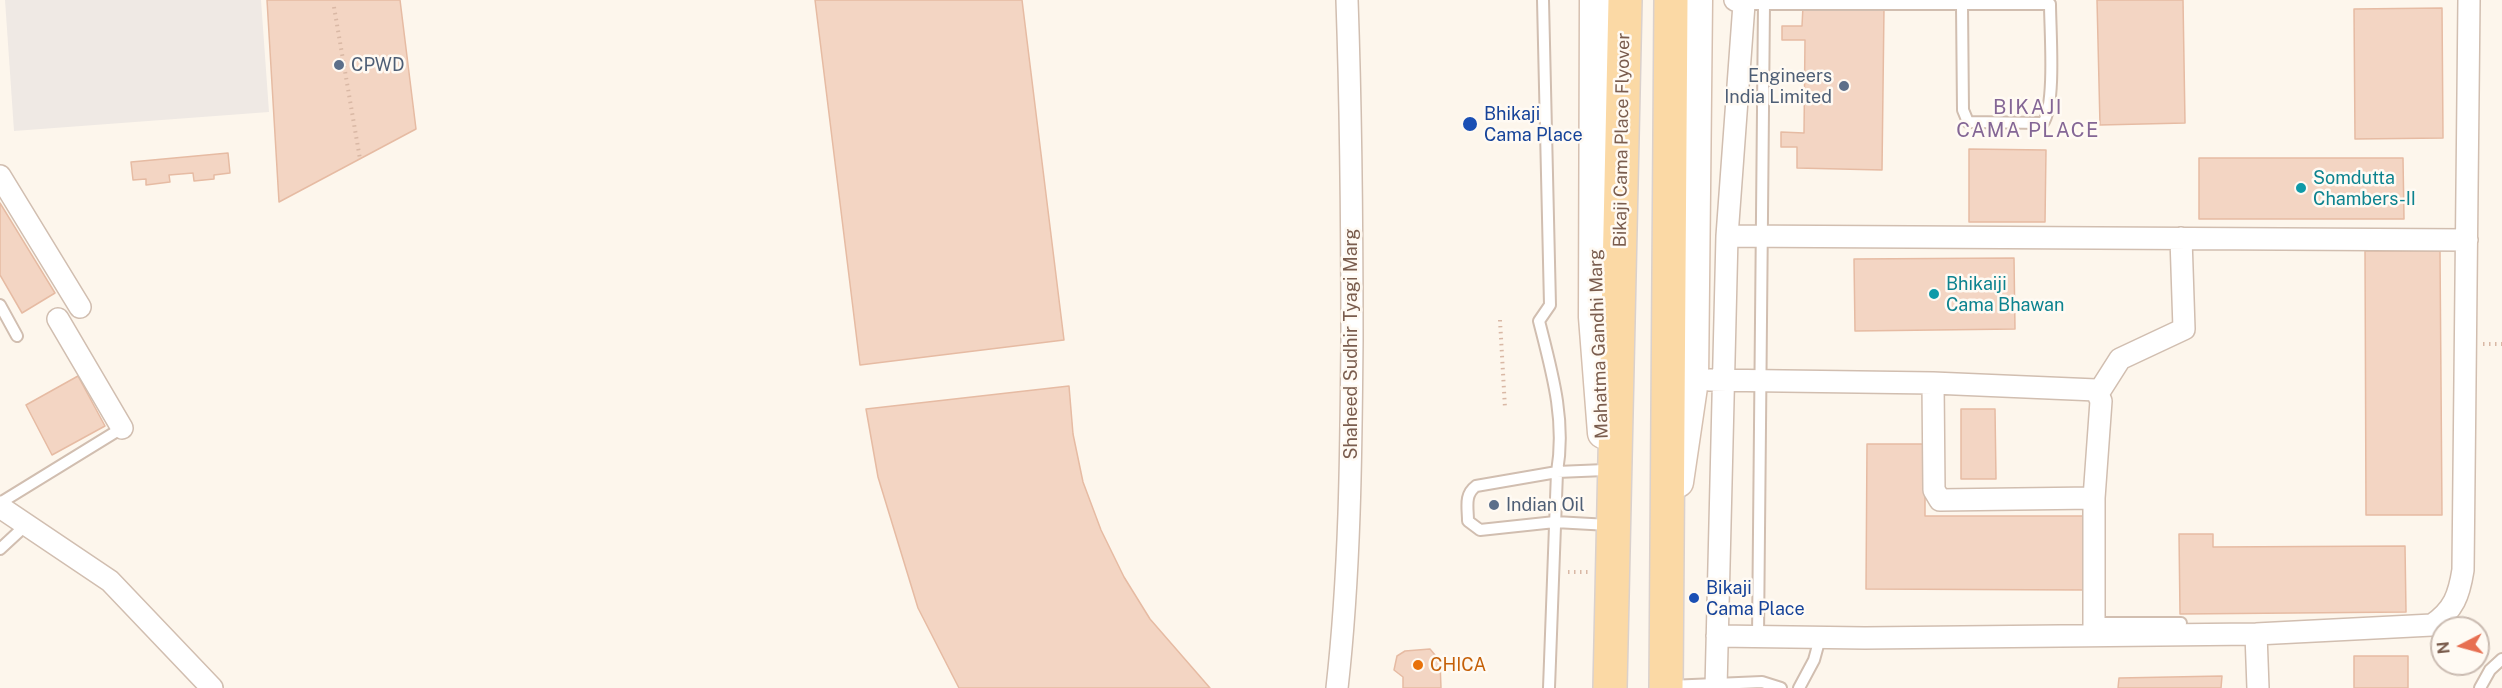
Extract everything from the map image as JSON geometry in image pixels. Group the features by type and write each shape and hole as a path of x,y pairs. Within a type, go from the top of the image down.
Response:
{"main road":[{"name":"Bikaji Cama Place Flyover","path":"1602,570 1617,304 1625,0"},
{"path":"1666,687 1671,0"},
{"name":"Mahatma Gandhi Marg","path":"1602,570 1610,688"}],"street":[{"name":"Shaheed Sudhir Tyagi Marg","path":"1337,688 1349,495 1352,386 1352,142 1347,0"},
{"name":"Mahatma Gandhi Marg","path":"1595,0 1594,317 1609,525 1602,570"},
{"path":"1697,0 1707,380 1717,636 1716,686"},
{"path":"1717,636 1820,638 2094,629 2256,634 2432,625 2445,616 2458,597 2463,570 2466,467 2469,0"},
{"path":"1666,568 1707,380 1727,236 1748,3"},
{"path":"0,176 80,307"},
{"path":"1727,236 2467,240"},
{"path":"2094,629 2094,498 2101,402 2099,392 2120,359 2184,329 2181,238"},
{"path":"58,319 122,428"},
{"path":"1707,380 1933,383 2093,389 2099,392"},
{"path":"1933,383 1934,490 1940,500 2094,498"},
{"path":"0,507 110,581 212,688"},
{"path":"2256,634 2258,688"}],"lane":[{"path":"1543,0 1550,304 1539,321 1556,383 1562,444 1557,472 1549,688"},
{"path":"1758,637 1762,236 1748,3 1962,6 2050,4 2051,84 2048,116 2043,123 1968,122 1963,110 1962,6"},
{"path":"0,305 17,336"},
{"path":"0,503 122,428"},
{"path":"1605,470 1557,472 1476,486 1467,495 1468,521 1480,530 1555,522 1609,525"},
{"path":"0,549 26,525"},
{"path":"2094,629 2181,623"},
{"path":"1799,688 1814,660 1820,638"},
{"path":"2481,688 2490,670 2502,659"},
{"path":"1666,687 1762,682 1781,688"}],"path":[{"path":"334,7 360,159"},
{"path":"1500,320 1505,408"},
{"path":"1565,562 1564,572 1602,570"}],"shaded area":[{"path":"5,0 261,0 269,112 14,131"}],"building":[{"name":"CPWD","path":"267,0 400,0 416,129 279,202"},
{"path":"815,0 1022,0 1064,340 860,365"},
{"path":"2097,0 2183,0 2185,123 2100,125"},
{"name":"Engineers India Limited","path":"1803,6 1884,8 1882,170 1797,168 1797,147 1781,147 1781,132 1804,133 1805,40 1782,40 1782,26 1802,26"},
{"path":"2442,8 2443,138 2355,139 2354,9"},
{"path":"1969,149 2046,150 2045,222 1969,222"},
{"path":"228,153 230,173 214,175 214,179 194,181 193,173 169,175 170,182 146,185 146,179 133,180 131,162"},
{"name":"Somdutta Chambers-II","path":"2199,158 2403,158 2404,219 2199,219"},
{"path":"0,203 55,293 22,313 0,275"},
{"path":"2365,251 2440,251 2442,515 2366,515"},
{"name":"Bhikaiji Cama Bhawan","path":"2014,258 2015,329 1855,331 1854,259"},
{"path":"78,376 105,426 52,455 26,405"},
{"path":"1069,386 1073,434 1083,482 1101,530 1124,577 1150,619 1210,688 959,688 918,608 878,477 866,409"},
{"path":"1961,409 1995,409 1996,479 1961,479"},
{"path":"1867,444 1925,444 1925,516 2085,516 2085,590 1866,589"},
{"path":"2179,534 2213,534 2213,547 2405,546 2406,612 2180,614"},
{"name":"CHICA","path":"1430,649 1440,661 1441,688 1403,688 1403,677 1394,670 1397,656 1405,651"},
{"path":"2354,656 2408,656 2408,688 2354,688"},
{"path":"2222,676 2221,688 2118,688 2119,678"}],"place":[{"name":"CPWD","path":"339,65"},
{"name":"Engineers India Limited","path":"1844,86"},
{"name":"Bhikaji Cama Place","path":"1470,124"},
{"name":"Somdutta Chambers-II","path":"2301,188"},
{"name":"Bhikaiji Cama Bhawan","path":"1934,294"},
{"name":"Indian Oil","path":"1494,505"},
{"name":"Bikaji Cama Place","path":"1694,598"},
{"name":"CHICA","path":"1418,665"}],"district":[{"name":"BIKAJI CAMA PLACE","path":"2028,120"}]}
